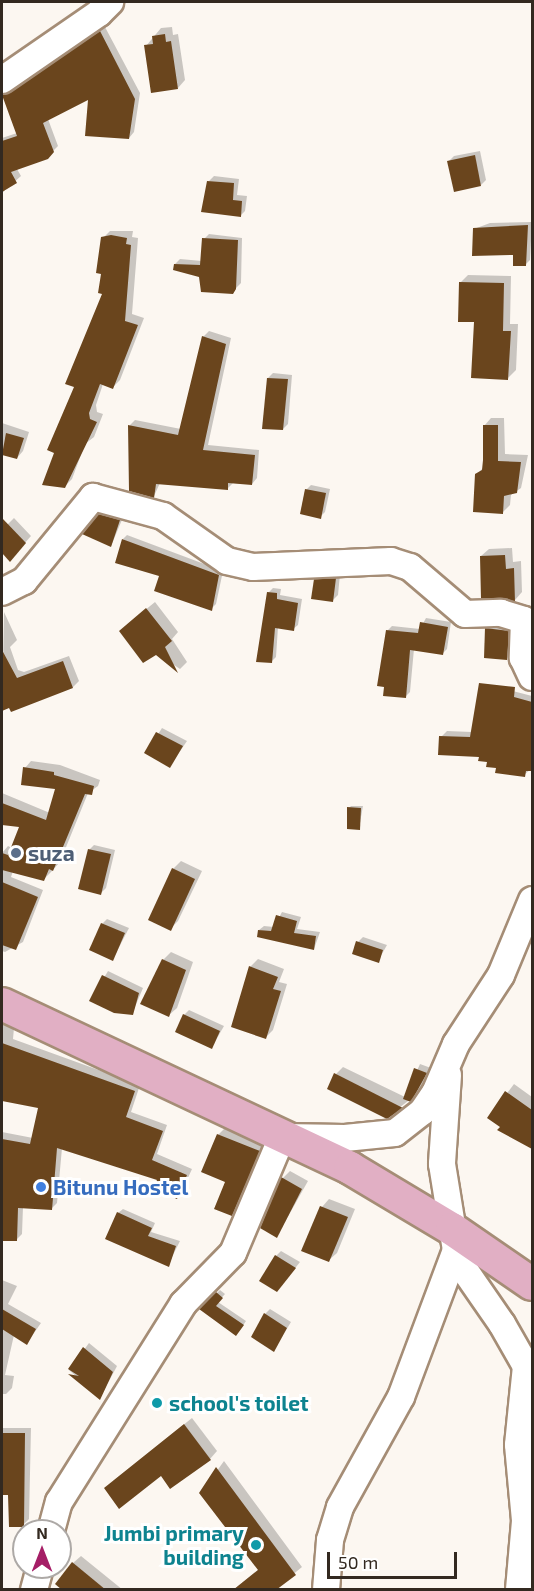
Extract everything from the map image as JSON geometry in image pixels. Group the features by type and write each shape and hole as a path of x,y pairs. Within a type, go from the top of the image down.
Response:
{"main road":[{"path":"2,1004 350,1168 454,1239 532,1284"}],"street":[{"path":"2,80 99,13 110,2"},
{"path":"2,592 24,581 93,497 163,516 227,561 253,567 391,561 410,567 465,614 501,613 524,620 523,658 532,676"},
{"path":"54,1519 59,1502 183,1304 233,1253 282,1137 345,1138 395,1133 422,1112 435,1093 456,1044 501,975 532,900"},
{"path":"456,1044 448,1076 442,1164 454,1239 466,1272 502,1324 526,1366 518,1445 525,1521 519,1590"},
{"path":"326,1590 330,1540 340,1507 401,1397 454,1239"}],"building":[{"path":"100,31 135,99 129,139 85,136 88,100 43,123 54,152 48,159 11,172 17,183 2,192 2,141 17,136 2,95"},
{"path":"165,34 166,42 171,41 178,89 151,93 144,45 153,44 152,36"},
{"path":"475,155 481,186 454,192 447,161"},
{"path":"207,181 234,183 233,200 242,201 241,217 201,212"},
{"path":"528,225 526,266 513,266 513,255 472,256 473,228"},
{"path":"111,235 127,238 126,244 131,245 125,321 138,325 113,389 100,384 89,413 90,419 97,422 65,488 42,485 54,453 47,450 74,387 65,384 102,294 98,293 101,274 96,273 101,237"},
{"path":"202,238 238,240 236,289 233,294 201,292 199,277 173,270 174,264 200,265"},
{"path":"459,282 504,283 503,331 511,331 508,380 471,378 474,322 458,322"},
{"path":"202,336 226,344 203,450 255,455 252,485 228,483 228,490 156,484 154,498 129,491 128,425 178,435"},
{"path":"267,378 288,379 283,430 262,429"},
{"path":"483,425 498,425 498,461 521,462 517,493 504,496 503,514 473,512 475,474 482,470"},
{"path":"6,433 24,438 17,459 2,455"},
{"path":"305,489 326,493 321,519 300,514"},
{"path":"98,514 120,520 111,547 82,534"},
{"path":"2,518 26,543 10,562 2,553"},
{"path":"122,539 219,575 212,611 154,591 159,576 115,563"},
{"path":"505,555 506,569 514,568 515,602 481,599 480,556"},
{"path":"336,578 333,602 311,599 314,579"},
{"path":"267,592 277,593 277,599 298,603 294,631 275,628 272,663 256,662"},
{"path":"146,608 172,641 165,647 178,673 156,655 143,663 119,631"},
{"path":"420,622 448,627 443,655 410,650 406,698 383,696 384,687 377,686 386,630 418,633"},
{"path":"485,628 509,631 507,660 484,658"},
{"path":"2,650 17,678 63,661 73,688 11,712 9,708 2,711"},
{"path":"479,683 515,687 514,697 532,702 532,762 531,771 526,771 525,777 495,773 496,768 486,767 487,762 478,761 479,757 438,755 439,736 470,737"},
{"path":"156,732 183,746 170,768 144,753"},
{"path":"23,767 54,772 54,775 94,786 92,795 85,794 53,871 49,869 44,881 2,870 2,853 8,855 19,827 2,825 2,803 46,820 55,789 21,785"},
{"path":"347,807 361,808 360,830 347,829"},
{"path":"88,849 111,854 101,895 78,889"},
{"path":"172,868 195,879 171,931 148,920"},
{"path":"2,882 38,897 16,950 2,945"},
{"path":"276,915 297,921 294,933 316,936 314,950 257,937 258,930 271,931"},
{"path":"101,923 125,933 113,961 89,950"},
{"path":"356,941 383,950 379,963 352,954"},
{"path":"162,959 186,970 169,1017 140,1004"},
{"path":"249,966 278,977 273,989 281,991 266,1039 231,1027"},
{"path":"102,975 139,993 133,1015 114,1013 89,1001"},
{"path":"183,1014 220,1031 212,1049 175,1032"},
{"path":"2,1043 135,1091 126,1117 163,1131 152,1160 187,1175 177,1199 153,1188 157,1180 57,1148 52,1210 18,1208 17,1241 2,1241 2,1139 30,1144 38,1108 2,1101"},
{"path":"414,1068 427,1073 411,1102 403,1099"},
{"path":"334,1073 403,1108 387,1119 327,1089"},
{"path":"505,1091 532,1110 532,1149 497,1130 500,1127 487,1118"},
{"path":"217,1134 260,1151 232,1216 214,1209 225,1182 201,1172"},
{"path":"281,1177 302,1189 277,1238 260,1228"},
{"path":"320,1206 348,1217 329,1262 301,1251"},
{"path":"117,1212 152,1228 148,1236 176,1246 169,1267 105,1239"},
{"path":"275,1255 296,1268 277,1292 259,1281"},
{"path":"216,1292 223,1298 216,1306 244,1325 236,1336 199,1309"},
{"path":"2,1309 36,1329 27,1345 2,1329"},
{"path":"264,1313 287,1328 274,1352 251,1337"},
{"path":"83,1347 113,1372 100,1400 68,1374 79,1376 68,1369"},
{"path":"184,1424 211,1460 170,1489 161,1476 119,1509 104,1488"},
{"path":"2,1433 25,1433 24,1519 12,1519 12,1527 9,1527 8,1495 2,1495"},
{"name":"Jumbi primary building","path":"216,1467 296,1575 276,1590 233,1590 258,1570 199,1493"},
{"path":"72,1562 106,1590 62,1590 55,1584 59,1579 72,1579"}],"place":[{"name":"suza","path":"16,853"},
{"name":"Bitunu Hostel","path":"41,1187"},
{"name":"school's toilet","path":"157,1403"},
{"name":"Jumbi primary building","path":"256,1545"}]}
